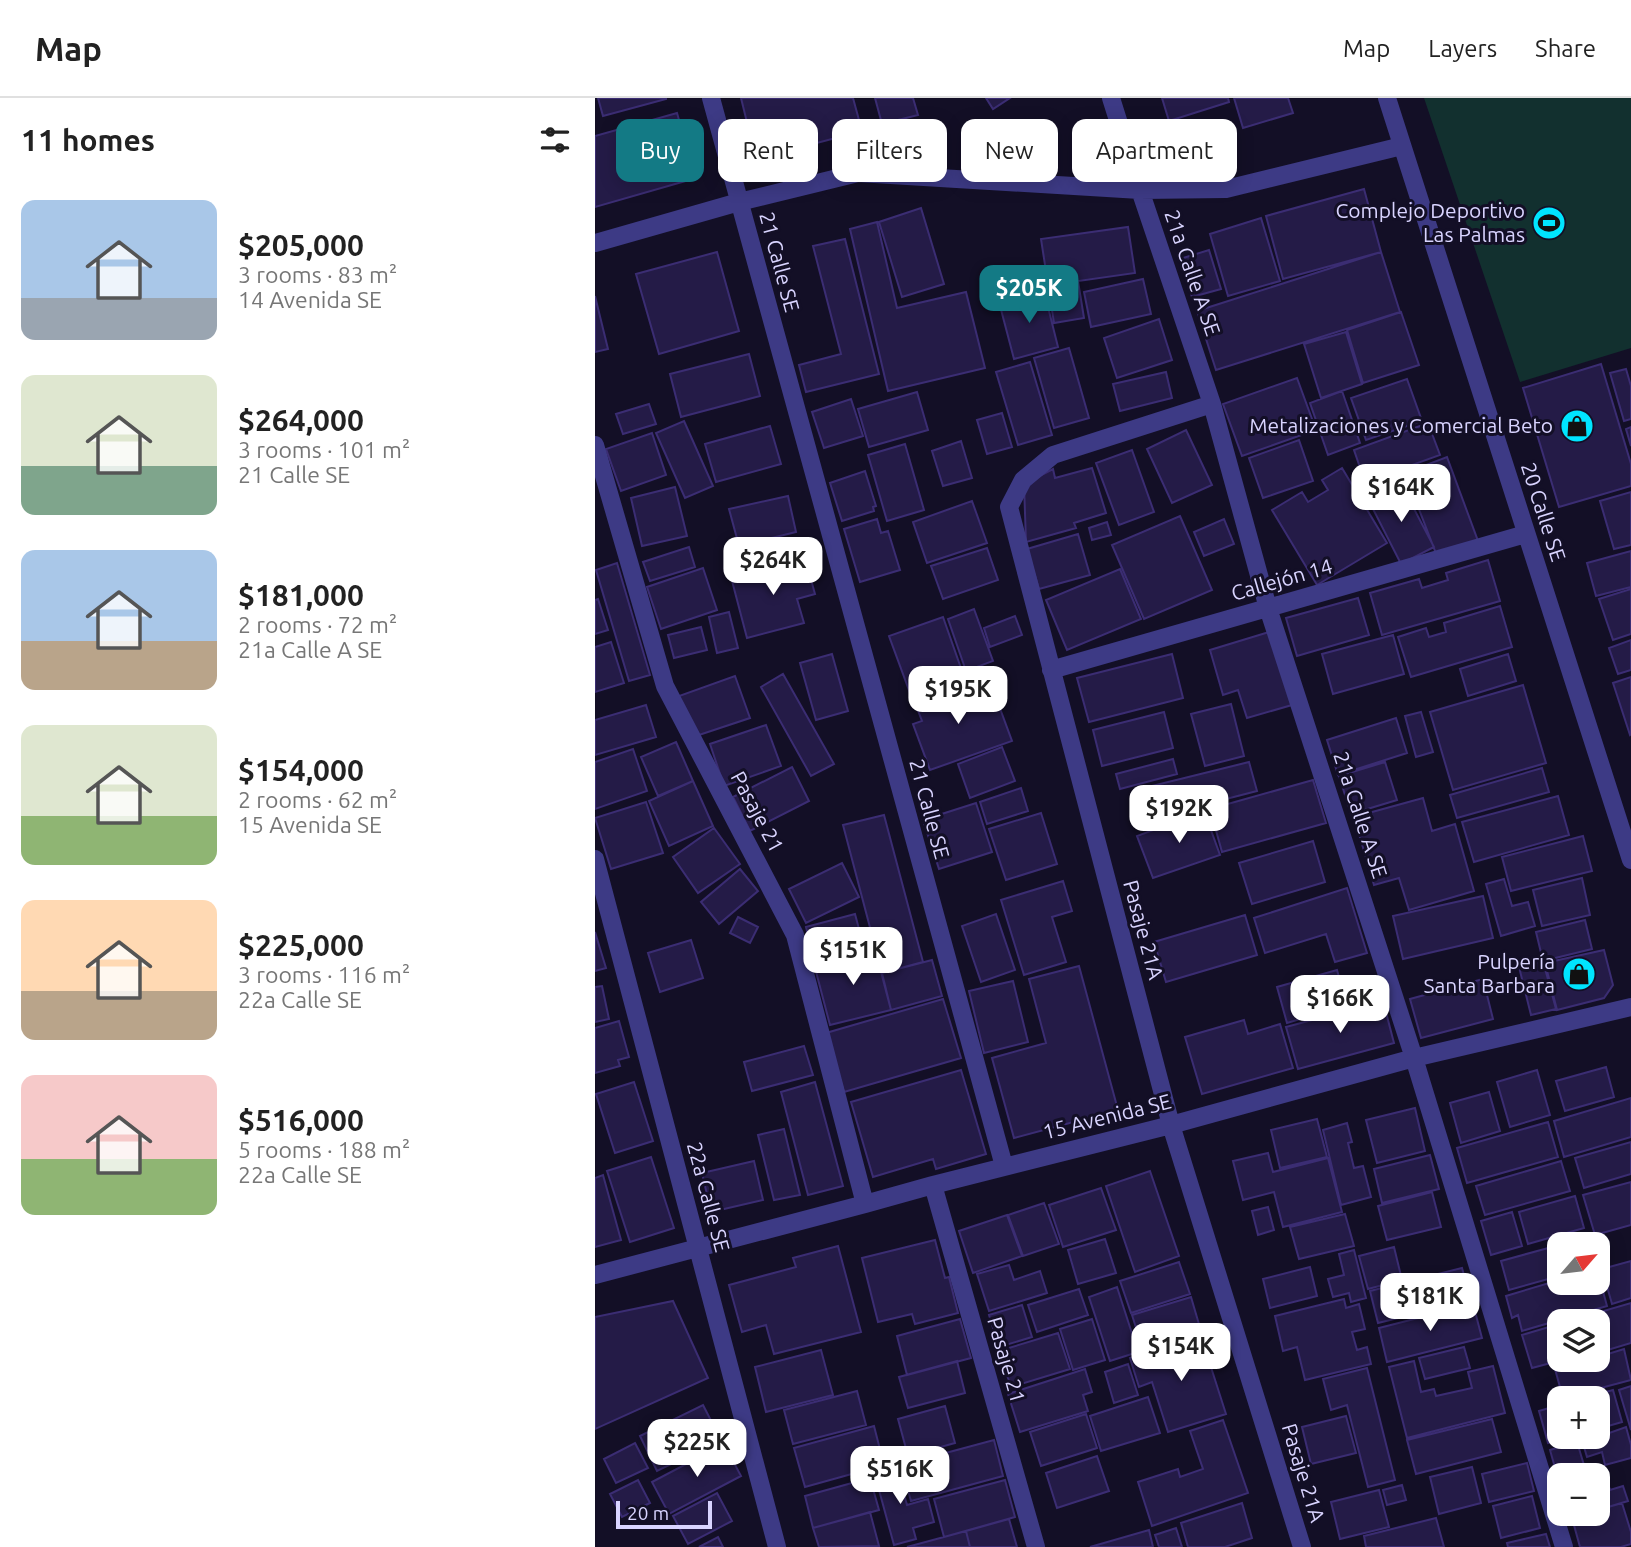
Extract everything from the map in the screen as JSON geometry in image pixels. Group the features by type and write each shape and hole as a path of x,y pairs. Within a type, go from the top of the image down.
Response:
{"street":[{"name":"21 Calle SE","path":"711,98 1004,1167"},
{"name":"21a Calle A SE","path":"1111,98 1212,404 1268,608 1414,1058 1564,1547"},
{"name":"20 Calle SE","path":"1387,98 1631,860"},
{"path":"595,243 739,202 858,173 1140,190 1226,190 1402,146"},
{"name":"Pasaje 21A","path":"1212,404 1053,455 1023,481 1009,507 1171,1125 1302,1547"},
{"name":"Pasaje 21","path":"595,445 665,686 796,935 865,1204"},
{"name":"Callejón 14","path":"1051,670 1526,534"},
{"name":"22a Calle SE","path":"595,859 777,1547"},
{"name":"15 Avenida SE","path":"595,1275 1171,1125 1414,1058 1631,1007"},
{"name":"Pasaje 21","path":"933,1185 1036,1547"}],"green space":[{"name":"Complejo Deportivo Las Palmas","path":"1424,98 1631,98 1631,348 1520,382"}],"building":[{"path":"598,98 666,98 666,99 603,116"},
{"path":"741,98 853,98 859,119 832,119 832,139 818,143 818,119 746,119"},
{"path":"875,98 913,98 918,115 902,119 881,119"},
{"path":"986,98 1010,98 993,109"},
{"path":"1162,98 1228,98 1229,102 1168,119"},
{"path":"1234,98 1288,98 1293,113 1243,128"},
{"path":"677,113 679,119 656,119"},
{"path":"616,130 616,182 682,182 595,207 595,136"},
{"path":"1364,189 1381,252 1283,279 1266,216"},
{"path":"921,208 944,284 902,297 879,222"},
{"path":"1261,218 1280,281 1228,296 1210,234"},
{"path":"877,222 897,308 966,292 985,368 888,391 850,229"},
{"path":"1128,227 1135,273 1078,281 1084,318 1054,323 1041,239"},
{"path":"845,239 879,374 806,392 799,365 841,354 813,246"},
{"path":"1209,250 1221,289 1192,297 1180,259"},
{"path":"717,252 739,331 659,354 636,274"},
{"path":"1381,252 1400,312 1216,370 1197,311"},
{"path":"1143,279 1151,314 1091,327 1084,292"},
{"path":"1044,291 1058,347 1014,359 999,302"},
{"path":"595,296 608,349 595,352"},
{"path":"1401,312 1419,365 1363,383 1347,330"},
{"path":"1159,319 1172,360 1117,378 1104,338"},
{"path":"1346,332 1362,384 1321,398 1304,344"},
{"path":"1069,348 1089,418 1054,428 1034,358"},
{"path":"749,354 760,396 681,417 670,374"},
{"path":"1030,362 1052,435 1018,445 996,372"},
{"name":"Metalizaciones y Comercial Beto","path":"1601,364 1631,464 1631,486 1559,507 1523,388"},
{"path":"1626,369 1631,386 1631,419 1624,421 1610,373"},
{"path":"1166,372 1172,398 1120,411 1113,384"},
{"path":"1297,378 1316,430 1242,456 1223,404"},
{"path":"1407,379 1422,421 1366,440 1351,398"},
{"path":"1342,391 1360,443 1328,455 1310,403"},
{"path":"917,392 928,430 869,447 858,409"},
{"path":"851,399 863,436 824,448 812,412"},
{"path":"649,404 656,424 623,434 616,414"},
{"path":"1002,413 1012,447 987,454 977,420"},
{"path":"684,421 713,486 685,498 656,433"},
{"path":"1428,423 1440,455 1365,482 1354,450"},
{"path":"770,426 781,464 716,482 705,444"},
{"path":"1631,427 1631,446 1626,429"},
{"path":"1186,430 1212,485 1172,503 1147,449"},
{"path":"652,433 666,475 621,491 606,449"},
{"path":"1299,440 1313,481 1263,498 1249,458"},
{"path":"961,441 972,478 943,486 932,451"},
{"path":"905,444 924,510 887,521 868,455"},
{"path":"1132,450 1154,512 1119,525 1096,463"},
{"path":"1447,457 1478,541 1437,556 1405,473"},
{"path":"1092,468 1106,513 1074,523 1076,528 1026,542 1024,484 1053,469 1055,478"},
{"path":"1342,468 1387,543 1317,585 1272,510 1302,492 1308,502 1328,490 1322,480"},
{"path":"865,471 876,506 873,507 874,511 842,521 830,483"},
{"path":"1401,484 1434,547 1401,564 1369,501"},
{"path":"675,487 687,536 642,546 631,498"},
{"path":"1631,492 1631,545 1614,549 1600,501"},
{"path":"788,496 796,532 739,546 729,509"},
{"path":"972,501 987,543 927,563 913,522"},
{"path":"1180,516 1212,590 1144,619 1112,545"},
{"path":"877,519 881,533 888,531 900,570 860,582 844,529"},
{"path":"1224,519 1234,544 1204,556 1194,532"},
{"path":"1107,522 1111,535 1092,540 1089,528"},
{"path":"1078,534 1090,575 1039,589 1027,549"},
{"path":"794,541 797,552 763,560 761,548"},
{"path":"689,547 695,567 650,581 643,562"},
{"path":"987,548 998,580 943,599 931,566"},
{"path":"1631,551 1631,587 1596,596 1587,563"},
{"path":"805,558 815,594 797,599 804,623 747,638 731,577"},
{"path":"1488,560 1500,601 1382,635 1370,593 1419,579 1422,588 1448,580 1446,573"},
{"path":"617,563 650,675 629,681 596,570"},
{"path":"703,568 717,610 661,629 647,587"},
{"path":"1120,569 1141,619 1067,650 1046,600"},
{"path":"1631,589 1631,634 1613,640 1599,599"},
{"path":"1358,598 1369,635 1297,656 1286,618"},
{"path":"598,599 608,630 595,634 595,600"},
{"path":"1500,606 1512,647 1411,677 1398,637 1426,628 1429,637 1446,632 1444,623"},
{"path":"974,609 993,661 966,671 948,619"},
{"path":"729,612 738,648 717,653 709,617"},
{"path":"1015,616 1022,635 990,647 984,628"},
{"path":"943,617 963,674 910,693 889,636"},
{"path":"701,627 707,650 674,658 668,635"},
{"path":"1269,632 1292,705 1247,718 1238,690 1223,695 1210,650"},
{"path":"1393,635 1404,674 1333,694 1322,654"},
{"path":"1631,640 1631,670 1618,674 1609,648"},
{"path":"611,642 624,683 595,692 595,647"},
{"path":"832,654 848,711 816,720 800,663"},
{"path":"1172,654 1183,698 1089,722 1077,678"},
{"path":"1508,654 1516,681 1468,696 1460,669"},
{"path":"783,674 834,764 811,776 761,687"},
{"path":"735,676 750,718 693,737 679,696"},
{"path":"1631,677 1631,734 1630,735 1613,683"},
{"path":"963,682 971,704 995,695 1012,741 930,770 913,724 922,721 914,700"},
{"path":"1523,685 1546,763 1453,790 1430,712"},
{"path":"1231,704 1244,756 1205,766 1191,714"},
{"path":"646,705 656,737 595,755 595,720"},
{"path":"1164,712 1173,748 1102,766 1093,730"},
{"path":"1421,712 1433,752 1416,757 1405,716"},
{"path":"1396,718 1407,753 1338,775 1327,740"},
{"path":"766,725 781,766 724,786 710,744"},
{"path":"676,742 693,781 658,796 641,757"},
{"path":"1002,747 1015,781 970,798 958,764"},
{"path":"633,749 647,791 595,809 595,762"},
{"path":"1173,759 1177,774 1120,789 1116,774"},
{"path":"1249,762 1257,791 1160,816 1152,786"},
{"path":"1385,762 1397,800 1351,814 1339,776"},
{"path":"792,767 809,801 750,831 733,797"},
{"path":"1542,768 1549,792 1457,818 1450,795"},
{"path":"1313,780 1326,823 1222,852 1210,809"},
{"path":"693,781 713,826 669,846 649,801"},
{"path":"1021,788 1028,811 987,824 980,802"},
{"path":"1558,796 1569,835 1474,862 1462,822"},
{"path":"1423,798 1432,831 1455,824 1474,891 1409,910 1399,878 1374,885 1354,817"},
{"path":"646,802 663,853 611,869 595,818"},
{"path":"976,803 992,852 939,869 923,820"},
{"path":"1204,811 1220,855 1153,878 1137,836"},
{"path":"1041,813 1057,864 1006,880 989,829"},
{"path":"884,815 923,962 882,973 843,825"},
{"path":"714,828 740,864 698,893 673,857"},
{"path":"1583,836 1592,871 1511,891 1502,857"},
{"path":"1313,841 1325,882 1252,904 1239,863"},
{"path":"842,863 859,897 806,923 789,889"},
{"path":"740,869 758,891 719,924 701,902"},
{"path":"1582,878 1590,915 1542,926 1533,890"},
{"path":"1504,879 1512,906 1528,902 1535,926 1501,936 1486,884"},
{"path":"1063,881 1072,911 1052,917 1066,962 1024,975 1001,900"},
{"path":"1347,888 1367,953 1335,962 1326,934 1265,953 1254,918"},
{"path":"1483,896 1493,938 1403,959 1393,916"},
{"path":"855,914 863,944 813,956 806,927"},
{"path":"996,914 1015,970 981,982 962,926"},
{"path":"1245,915 1257,955 1166,982 1154,942"},
{"path":"738,917 758,927 750,943 730,933"},
{"path":"1585,920 1592,949 1543,961 1536,932"},
{"path":"595,932 606,968 595,971"},
{"path":"691,940 703,978 660,992 648,953"},
{"path":"875,949 891,1010 830,1025 814,964"},
{"name":"Pulpería Santa Barbara","path":"1604,950 1613,985 1604,998 1557,1010 1545,963"},
{"path":"932,960 942,996 891,1010 882,973"},
{"path":"1543,961 1556,1009 1531,1015 1519,967"},
{"path":"1079,966 1118,1110 1014,1138 992,1058 1046,1043 1029,979"},
{"path":"1337,970 1347,1005 1287,1023 1277,987"},
{"path":"1483,979 1493,1019 1421,1038 1410,999"},
{"path":"1013,981 1028,1042 984,1053 969,991"},
{"path":"602,986 609,1019 595,1022 595,987"},
{"path":"943,999 961,1058 844,1092 826,1033"},
{"path":"1383,1001 1394,1043 1298,1069 1286,1027"},
{"path":"1244,1020 1248,1034 1280,1024 1293,1068 1202,1094 1185,1037"},
{"path":"619,1021 629,1057 618,1060 620,1066 595,1073 595,1028"},
{"path":"804,1046 813,1075 752,1091 744,1062"},
{"path":"1606,1067 1614,1097 1565,1111 1556,1081"},
{"path":"961,1070 986,1154 936,1169 933,1159 873,1177 851,1102"},
{"path":"1537,1070 1550,1115 1510,1127 1497,1082"},
{"path":"634,1082 653,1141 615,1153 596,1094"},
{"path":"815,1082 843,1186 808,1195 781,1092"},
{"path":"1489,1092 1500,1131 1461,1143 1450,1103"},
{"path":"1631,1098 1631,1137 1564,1157 1554,1121"},
{"path":"1415,1108 1425,1151 1377,1163 1366,1120"},
{"path":"1317,1119 1327,1157 1280,1168 1271,1130"},
{"path":"1548,1122 1558,1157 1467,1183 1457,1148"},
{"path":"1347,1123 1354,1168 1363,1166 1371,1197 1341,1205 1323,1130"},
{"path":"784,1129 800,1195 774,1200 758,1135"},
{"path":"1631,1142 1631,1174 1584,1188 1575,1158"},
{"path":"1268,1153 1273,1172 1328,1158 1342,1212 1283,1227 1274,1192 1243,1200 1233,1161"},
{"path":"1430,1155 1439,1189 1382,1203 1374,1169"},
{"path":"651,1157 674,1228 630,1242 607,1171"},
{"path":"754,1161 763,1200 711,1212 702,1173"},
{"path":"1561,1161 1570,1191 1485,1215 1476,1186"},
{"path":"1150,1171 1179,1256 1135,1272 1106,1186"},
{"path":"603,1175 621,1240 595,1247 595,1178"},
{"path":"1631,1182 1631,1225 1606,1232 1594,1232 1583,1195"},
{"path":"1101,1188 1116,1230 1063,1247 1049,1205"},
{"path":"1432,1192 1441,1227 1387,1240 1378,1206"},
{"path":"1575,1196 1584,1228 1570,1232 1547,1232 1547,1239 1528,1244 1519,1212"},
{"path":"1044,1203 1059,1244 1023,1256 1008,1215"},
{"path":"1268,1207 1274,1230 1258,1235 1252,1211"},
{"path":"1512,1212 1522,1246 1491,1255 1481,1221"},
{"path":"1345,1214 1354,1246 1299,1259 1290,1227"},
{"path":"1007,1215 1022,1256 973,1273 959,1231"},
{"path":"1105,1239 1116,1273 1078,1284 1068,1250"},
{"path":"935,1240 945,1278 949,1277 958,1313 915,1324 912,1314 878,1322 862,1258"},
{"path":"838,1246 861,1332 774,1354 766,1325 742,1332 729,1285 796,1267 793,1258"},
{"path":"1394,1247 1402,1280 1368,1289 1359,1256"},
{"path":"1547,1248 1547,1279 1509,1290 1501,1261"},
{"path":"1354,1250 1366,1298 1351,1302 1349,1293 1333,1297 1328,1279 1344,1275 1339,1254"},
{"path":"1631,1261 1631,1298 1612,1304 1610,1267"},
{"path":"1179,1262 1190,1294 1131,1313 1120,1281"},
{"path":"1009,1265 1014,1280 1040,1271 1047,1293 989,1311 977,1274"},
{"path":"1310,1267 1317,1296 1270,1308 1263,1279"},
{"path":"1462,1268 1471,1300 1378,1323 1370,1291"},
{"path":"1547,1284 1547,1295 1604,1295 1607,1306 1597,1309 1547,1309 1547,1324 1522,1331 1518,1315 1512,1318 1506,1296"},
{"path":"1117,1287 1138,1352 1110,1361 1089,1297"},
{"path":"1079,1289 1088,1315 1037,1332 1028,1305"},
{"path":"1191,1297 1201,1331 1143,1350 1132,1315"},
{"path":"1344,1299 1346,1308 1359,1304 1365,1329 1352,1332 1357,1350 1367,1347 1371,1364 1305,1380 1297,1347 1283,1351 1275,1316"},
{"path":"673,1301 708,1378 595,1429 595,1317"},
{"path":"1631,1303 1631,1343 1610,1349 1610,1309"},
{"path":"1473,1304 1482,1338 1387,1362 1379,1328"},
{"path":"1022,1305 1032,1337 999,1347 989,1315"},
{"path":"960,1319 971,1358 907,1375 897,1336"},
{"path":"1092,1319 1105,1360 1073,1370 1060,1329"},
{"path":"1547,1328 1547,1364 1532,1368 1522,1335"},
{"path":"1058,1333 1070,1369 1011,1387 999,1351"},
{"path":"1201,1336 1226,1414 1168,1432 1152,1382 1139,1387 1130,1358"},
{"path":"1464,1347 1470,1368 1425,1379 1419,1358"},
{"path":"1624,1349 1631,1380 1608,1386 1560,1386 1556,1372 1610,1372 1610,1353"},
{"path":"821,1350 833,1395 766,1412 755,1367"},
{"path":"957,1361 965,1393 908,1408 899,1377"},
{"path":"1414,1361 1421,1392 1434,1389 1436,1396 1472,1388 1468,1372 1493,1366 1505,1413 1407,1438 1389,1367"},
{"path":"1128,1364 1138,1395 1114,1403 1105,1372"},
{"path":"1367,1368 1395,1480 1368,1487 1347,1405 1331,1410 1323,1379"},
{"path":"1085,1369 1092,1392 1083,1395 1088,1411 1020,1432 1008,1394"},
{"path":"1631,1386 1631,1430 1619,1390"},
{"path":"1613,1390 1622,1422 1610,1426 1610,1391"},
{"path":"857,1391 866,1425 793,1444 784,1410"},
{"path":"1148,1397 1160,1433 1101,1451 1090,1416"},
{"path":"703,1405 721,1440 657,1471 640,1436"},
{"path":"945,1406 955,1443 908,1456 898,1419"},
{"path":"1547,1409 1547,1439 1539,1411"},
{"path":"1086,1414 1097,1448 1041,1466 1030,1432"},
{"path":"1346,1416 1356,1453 1311,1464 1302,1427"},
{"path":"1492,1419 1501,1452 1416,1474 1407,1440"},
{"path":"1223,1420 1248,1493 1152,1526 1138,1482 1178,1469 1180,1477 1203,1469 1190,1431"},
{"path":"874,1426 884,1465 805,1487 794,1448"},
{"path":"1626,1427 1631,1458 1610,1464 1605,1463 1602,1452 1587,1457 1585,1449 1610,1449 1610,1433"},
{"path":"994,1440 1003,1476 911,1501 901,1465"},
{"path":"635,1443 648,1468 616,1483 604,1459"},
{"path":"724,1444 741,1476 669,1514 652,1482"},
{"path":"1579,1449 1583,1463 1554,1463 1550,1450"},
{"path":"1097,1456 1109,1491 1057,1508 1046,1473"},
{"path":"895,1462 907,1505 928,1499 934,1522 913,1528 916,1539 894,1545 873,1468"},
{"path":"1527,1463 1534,1491 1489,1502 1482,1474"},
{"path":"1472,1467 1481,1503 1439,1514 1430,1477"},
{"path":"870,1478 879,1510 813,1528 805,1496"},
{"path":"638,1480 650,1503 622,1517 610,1494"},
{"path":"1005,1480 1015,1517 944,1537 934,1499"},
{"path":"1402,1485 1406,1500 1387,1505 1383,1490"},
{"path":"1623,1486 1628,1501 1610,1506 1610,1490"},
{"path":"1379,1490 1389,1527 1340,1539 1331,1502"},
{"path":"717,1493 732,1521 688,1544 673,1516"},
{"path":"1532,1496 1540,1528 1501,1538 1493,1506"},
{"path":"1242,1503 1252,1538 1225,1547 1188,1547 1181,1523"},
{"path":"1622,1503 1631,1532 1631,1544 1621,1547 1580,1547 1574,1526 1610,1526 1610,1506"},
{"path":"870,1512 879,1546 819,1547 813,1528"},
{"path":"1436,1518 1444,1547 1366,1547 1364,1536"},
{"path":"1009,1519 1017,1547 970,1547 966,1531"},
{"path":"1176,1528 1182,1547 1159,1547 1155,1535"},
{"path":"1149,1530 1153,1547 1090,1547"},
{"path":"966,1531 970,1547 907,1547 944,1537"},
{"path":"1546,1534 1550,1547 1508,1547 1507,1543"},
{"path":"718,1537 723,1547 699,1547"}],"place":[{"name":"Complejo Deportivo Las Palmas","path":"1549,223"},
{"name":"Metalizaciones y Comercial Beto","path":"1577,426"},
{"name":"Pulpería Santa Barbara","path":"1579,974"}]}
